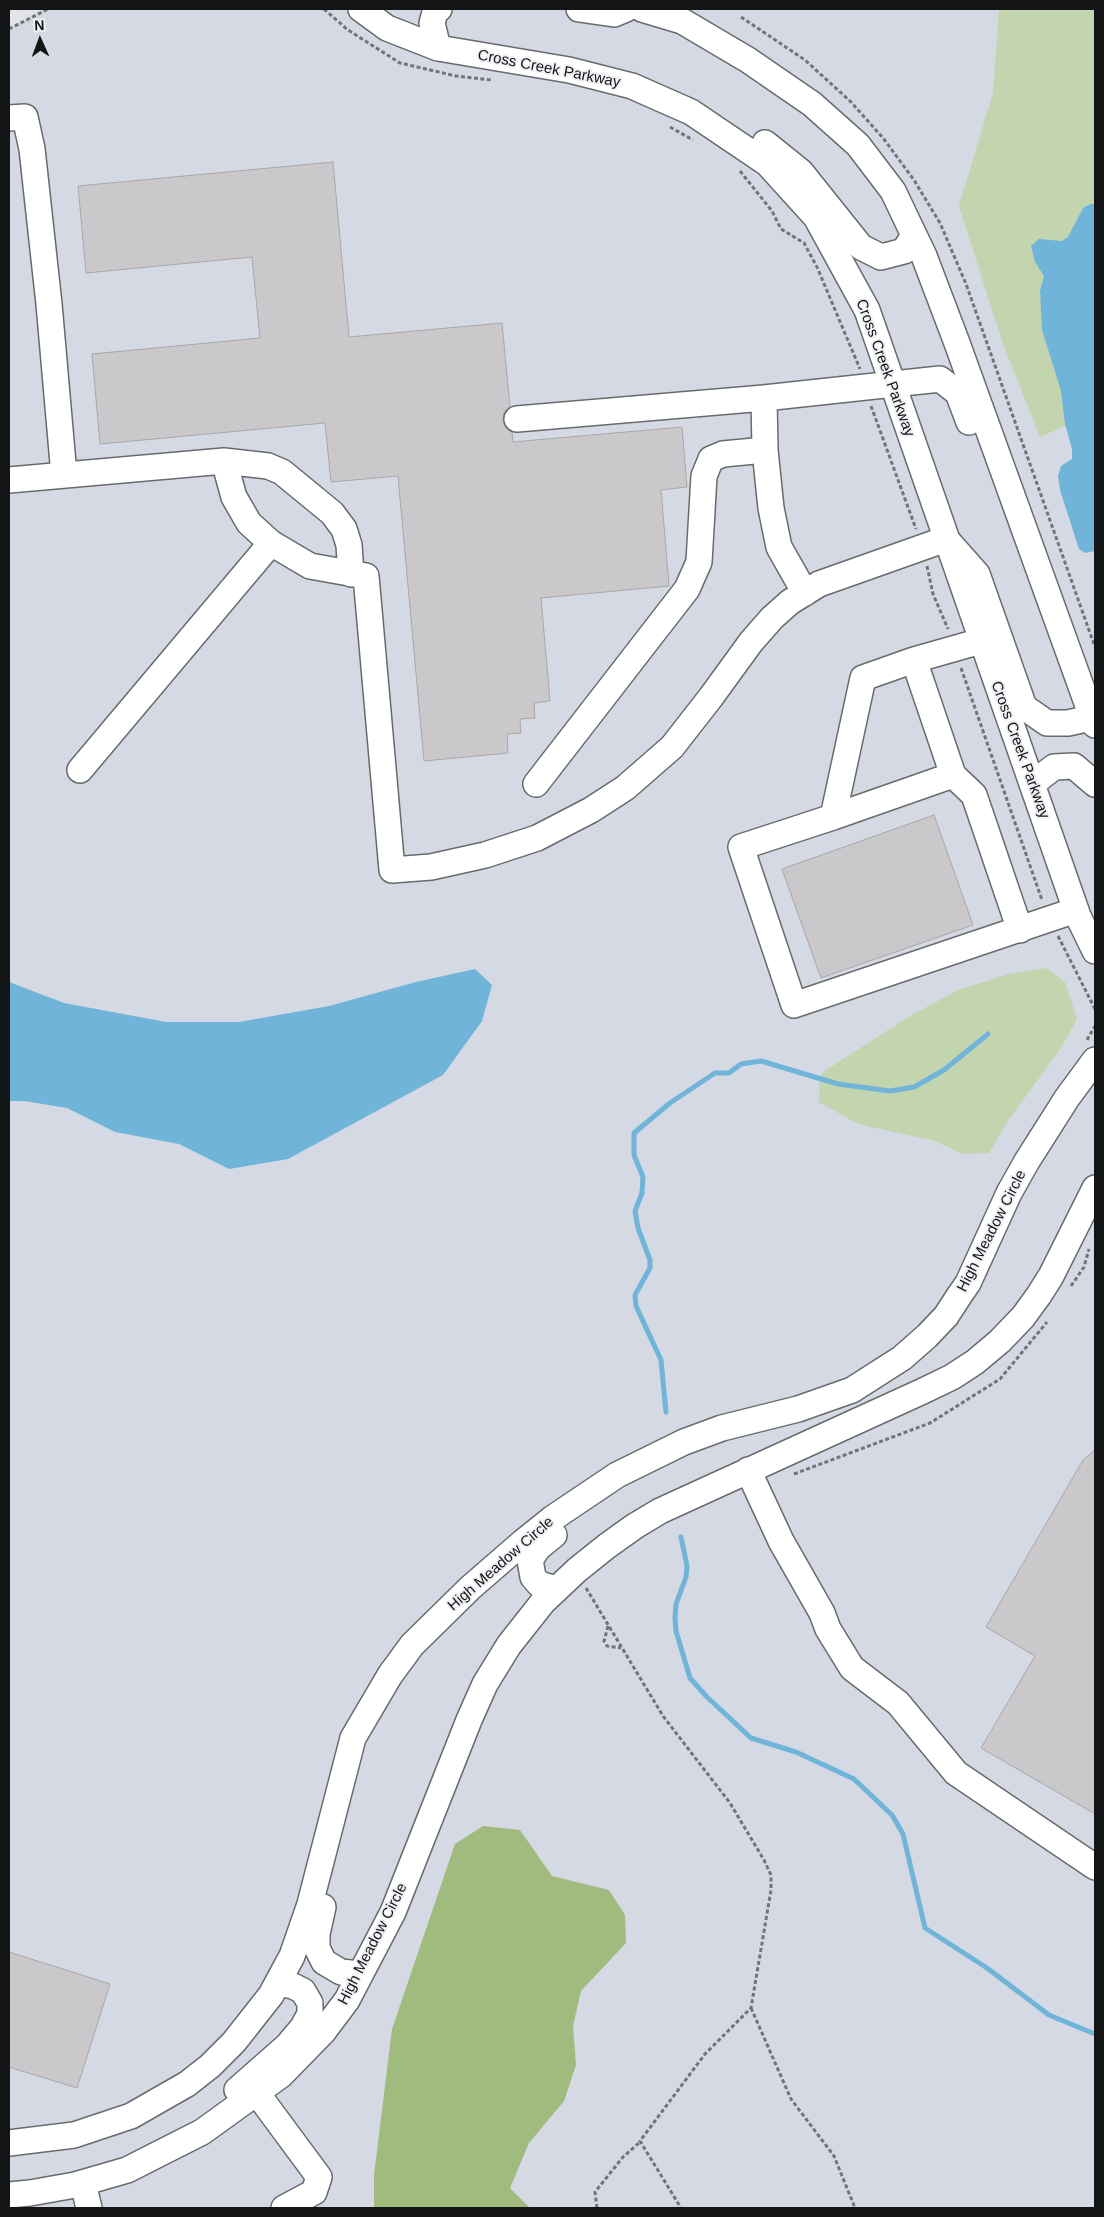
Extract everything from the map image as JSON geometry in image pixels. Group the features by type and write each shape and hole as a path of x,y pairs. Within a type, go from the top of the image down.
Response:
{"street":[{"name":"Cross Creek Parkway","path":"361,9 387,28 438,48 569,70 632,86 691,112 768,164 816,218 867,310 1076,910 1095,951"},
{"path":"438,48 432,23 439,9"},
{"path":"579,9 614,14 626,9"},
{"path":"224,462 234,496 250,523 271,543 310,566 366,576 392,870 431,867 485,855 537,838 592,810 625,788 672,747 751,642 772,618 790,602 819,584 946,539 977,574 1024,707 1047,723 1094,721 1085,669 1026,531 957,343 914,235 893,191 858,145 812,104 748,60 682,21 642,9"},
{"path":"9,118 25,118 32,149 49,304 64,475"},
{"path":"733,141 763,141 801,172 861,247 881,257 904,251 914,235"},
{"path":"518,419 764,398 940,379 958,393 998,500 1026,531"},
{"path":"764,398 765,450 771,508 779,547 805,593"},
{"path":"536,784 687,590 699,562 704,476 711,459 723,454 765,450"},
{"path":"9,480 224,462 268,466 282,472 332,512 344,530 349,545 351,574"},
{"path":"80,770 271,543"},
{"path":"833,817 863,678 914,660 981,641"},
{"path":"914,660 953,775 974,795 1020,930"},
{"path":"1032,784 1054,767 1074,766 1095,784"},
{"path":"953,775 741,847 794,1006 1076,910"},
{"name":"High Meadow Circle","path":"9,2143 74,2135 131,2116 188,2084 228,2048 253,2020 278,1983 302,1931 353,1738 390,1675 412,1645 470,1588 553,1518 617,1475 684,1442 722,1428 798,1409 852,1390 902,1358 946,1316 968,1283 1009,1193 1067,1098 1089,1053"},
{"name":"High Meadow Circle","path":"9,2195 30,2194 83,2183 127,2170 202,2132 252,2087 281,2075 323,2032 347,2000 392,1912 485,1684 509,1644 556,1589 577,1570 635,1526 682,1500 923,1391 952,1377 975,1362 1000,1341 1039,1295 1055,1269 1095,1188"},
{"path":"556,1589 540,1584 533,1577 530,1560 538,1548 570,1522 634,1481 684,1442"},
{"path":"748,1470 781,1541 822,1613 828,1629 852,1668 898,1703 956,1772 1095,1867"},
{"path":"353,1738 350,1805 317,1934 318,1948 324,1962 341,1972 360,1974"},
{"path":"278,1983 293,1986 303,1991 310,2003 310,2014 304,2027 252,2087 319,2177 324,2208"},
{"path":"284,2208 314,2192 319,2177"},
{"path":"83,2183 89,2208"}],"path":[{"path":"9,29 48,9"},
{"path":"324,9 348,30 400,63 456,76 501,81"},
{"path":"665,124 698,144"},
{"path":"738,169 772,210 781,228 804,243 817,266 855,354 921,548 933,594 954,648 1041,898 1095,1009"},
{"path":"973,307 1095,647"},
{"path":"1089,1053 1095,1026"},
{"path":"577,1570 621,1648 663,1716 730,1803 771,1875 771,1890 751,2008 791,2099 834,2156 855,2208"},
{"path":"608,1625 604,1641 607,1646 621,1648"},
{"path":"598,2208 595,2192 622,2157 640,2142 705,2054 751,2008"},
{"path":"640,2142 680,2208"}],"shaded area":[{"path":"44,9 1095,9 1095,2208 9,2208 9,28"}],"green space":[{"path":"999,9 1095,9 1095,413 1040,437 1003,344 959,206 993,93"},
{"path":"1047,968 1065,982 1077,1019 1059,1051 1009,1119 989,1153 963,1154 935,1141 858,1124 819,1102 820,1078 823,1072 910,1016 958,990 1009,974"},
{"path":"483,1826 520,1830 552,1876 609,1890 625,1915 626,1943 581,1991 573,2026 576,2065 564,2101 529,2143 510,2188 530,2208 374,2208 374,2175 392,2029 455,1844"}],"water":[{"path":"1095,204 1095,551 1085,553 1079,549 1060,490 1058,476 1061,466 1072,459 1072,449 1065,424 1061,391 1042,330 1040,291 1044,276 1035,262 1031,246 1039,239 1062,241 1068,237 1083,208"},
{"path":"475,969 492,985 482,1021 443,1075 288,1159 229,1169 179,1144 115,1132 67,1108 24,1101 9,1101 9,982 64,1003 166,1022 239,1022 329,1006 416,982"}],"building":[{"path":"333,162 349,337 502,323 510,407 504,412 503,421 506,428 512,432 513,442 682,427 687,487 661,490 669,586 541,598 550,701 534,703 535,718 520,719 521,733 507,734 508,753 424,761 398,476 331,482 325,423 100,444 92,354 260,338 252,257 86,273 78,186"},
{"path":"934,815 973,925 821,978 782,869"},
{"path":"1095,1450 1095,1814 981,1748 1035,1656 986,1627 1083,1460"},
{"path":"9,1952 110,1984 77,2088 9,2067"}],"waterway":[{"path":"666,1412 661,1360 636,1306 635,1295 650,1268 650,1260 638,1228 635,1211 642,1193 643,1177 634,1155 634,1133 670,1103 715,1073 729,1073 741,1064 761,1061 838,1084 890,1091 914,1087 944,1070 988,1034"},
{"path":"681,1537 687,1566 686,1577 676,1604 675,1618 676,1631 690,1678 707,1697 751,1738 796,1752 854,1779 892,1815 903,1834 925,1928 987,1968 1049,2015 1095,2034"}]}
